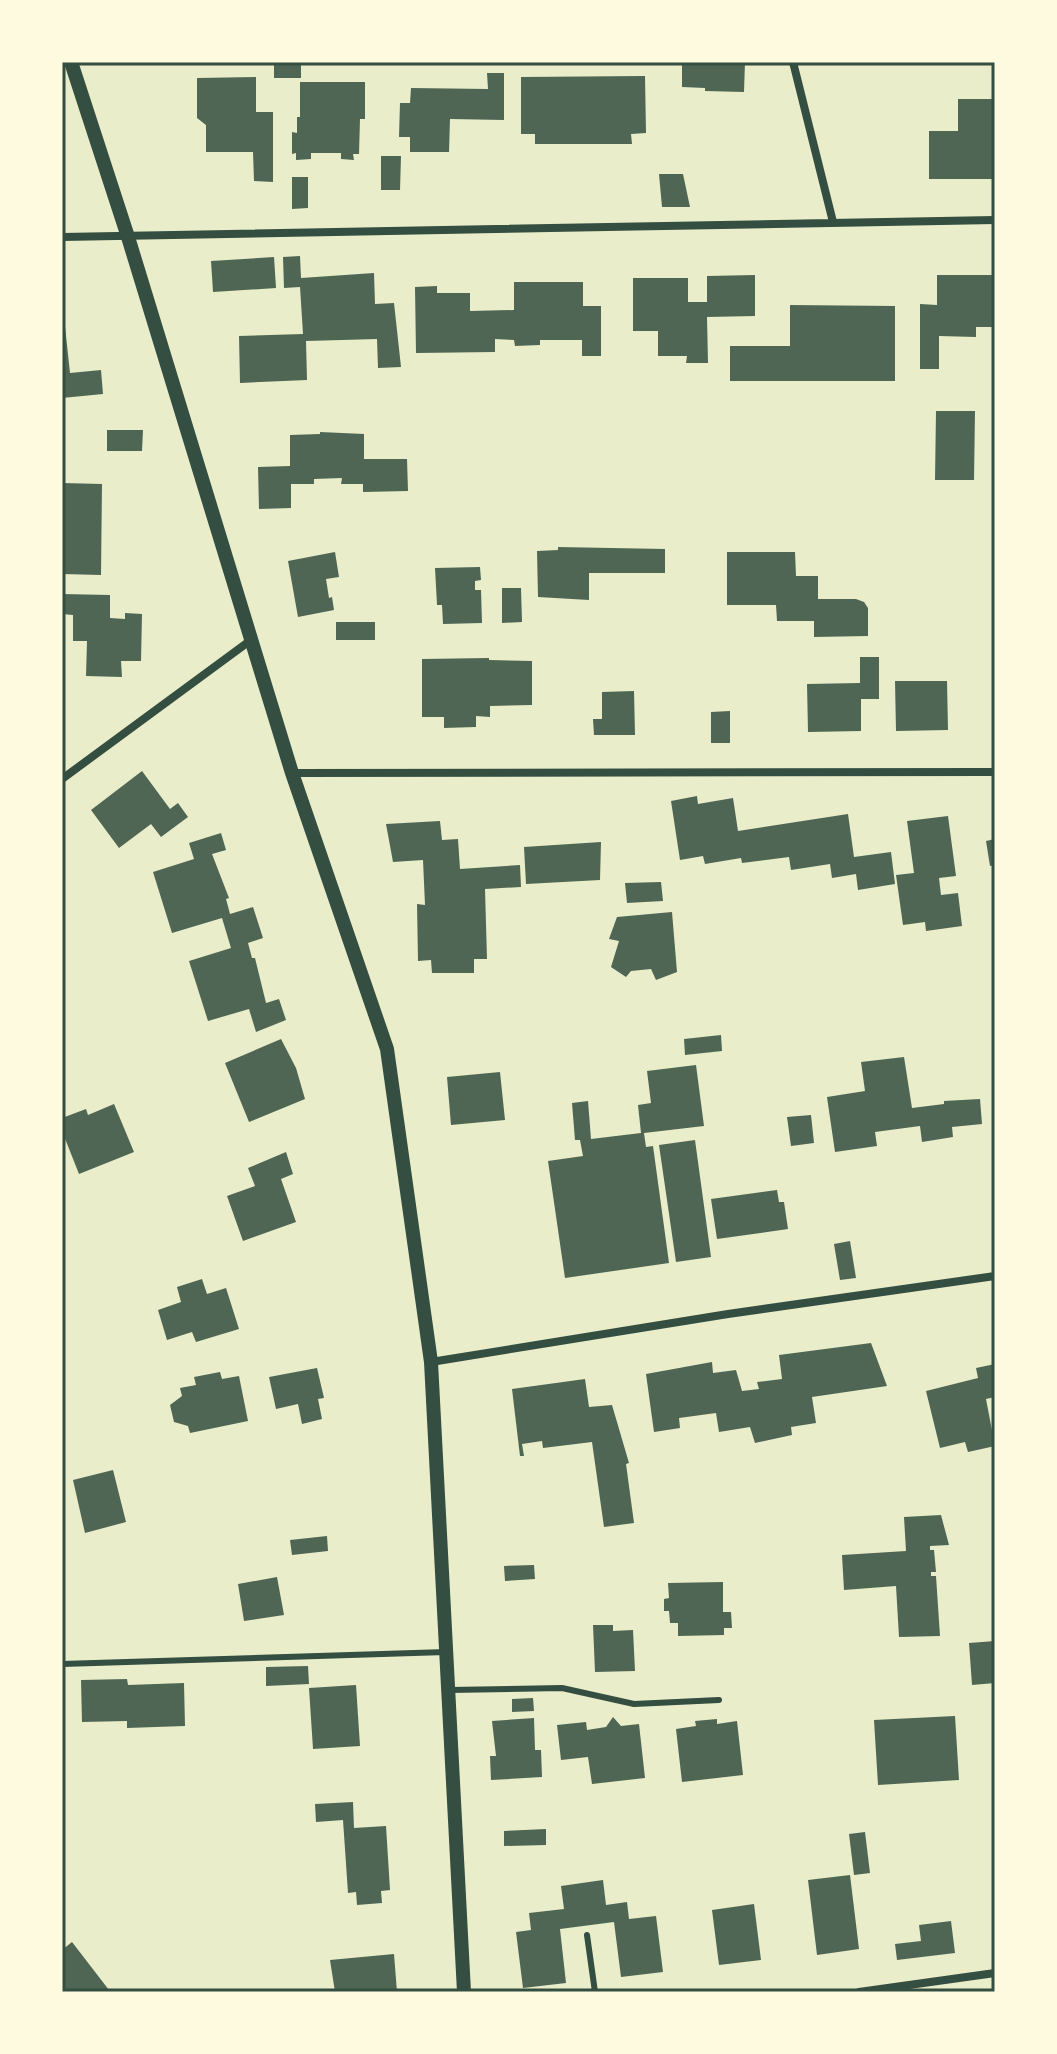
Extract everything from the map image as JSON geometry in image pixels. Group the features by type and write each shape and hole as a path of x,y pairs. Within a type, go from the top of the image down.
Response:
{"street":[{"path":"71,62 128,237 292,773 387,1049 431,1362 464,1992"},
{"path":"793,62 833,222"},
{"path":"62,237 995,220"},
{"path":"62,779 251,640"},
{"path":"292,773 995,772"},
{"path":"431,1362 728,1314 995,1276"},
{"path":"859,1992 995,1973"}],"lane":[{"path":"62,1664 446,1652"},
{"path":"449,1690 562,1688 634,1704 719,1700"},
{"path":"587,1935 595,1992"}],"building":[{"path":"274,62 301,62 301,78 274,78"},
{"path":"682,62 745,62 744,92 682,87"},
{"path":"487,73 504,73 504,120 450,119 449,152 410,152 410,137 399,137 400,103 410,103 411,88 488,89"},
{"path":"645,76 646,133 631,134 632,144 535,144 535,134 521,134 521,77"},
{"path":"256,77 256,112 273,112 273,182 254,181 253,152 206,152 206,125 197,118 197,78"},
{"path":"300,82 365,82 365,119 360,119 359,154 353,154 354,160 341,159 341,153 311,153 311,159 296,160 296,153 292,154 292,132 297,133 297,117 300,117"},
{"path":"958,99 995,99 995,179 929,179 929,131 958,131"},
{"path":"381,156 401,156 400,190 381,190"},
{"path":"659,174 683,174 690,207 662,207"},
{"path":"292,177 308,177 308,208 292,209"},
{"path":"300,256 301,278 374,273 375,304 394,303 401,367 378,368 377,339 306,341 307,380 240,383 239,336 303,334 300,287 284,288 283,257"},
{"path":"274,257 276,288 213,292 211,261"},
{"path":"755,275 755,316 707,317 708,363 686,363 687,356 658,356 658,331 633,331 633,278 688,278 688,302 707,302 707,276"},
{"path":"937,275 995,275 995,327 976,327 976,337 939,336 939,369 920,369 920,304 937,305"},
{"path":"514,282 583,282 583,306 601,306 601,356 582,356 582,340 540,340 540,345 515,346 514,340 495,339 495,352 416,353 415,287 437,286 437,293 470,293 470,311 514,310"},
{"path":"790,305 895,306 895,381 730,381 730,346 790,346"},
{"path":"62,317 70,373 101,370 103,394 62,398"},
{"path":"936,411 975,411 974,480 935,480"},
{"path":"107,430 143,430 142,451 107,451"},
{"path":"320,432 364,434 364,459 407,459 408,491 363,492 363,484 341,484 342,478 314,479 314,484 291,484 291,508 259,509 258,467 290,466 290,435"},
{"path":"62,483 102,484 101,575 62,574"},
{"path":"558,547 665,549 665,573 589,573 589,600 538,597 537,551 558,550"},
{"path":"335,552 339,577 326,579 334,610 298,617 288,561"},
{"path":"727,552 795,552 796,576 818,576 818,599 856,599 864,602 868,608 868,636 814,637 814,621 777,621 776,605 727,605"},
{"path":"480,567 481,580 475,581 475,590 481,590 482,623 443,624 442,605 437,605 435,568"},
{"path":"502,588 521,588 522,622 502,623"},
{"path":"62,594 110,595 110,618 125,619 125,613 142,614 141,661 121,661 122,677 86,676 87,641 73,641 73,615 62,614"},
{"path":"336,622 375,622 375,640 336,640"},
{"path":"860,657 879,657 879,699 861,699 861,731 808,732 807,684 860,683"},
{"path":"422,659 532,661 532,705 490,706 490,717 476,716 476,727 444,728 444,717 422,717"},
{"path":"895,681 947,681 948,730 896,731"},
{"path":"634,691 635,735 594,735 593,719 602,719 602,692"},
{"path":"730,711 730,743 711,743 711,712"},
{"path":"142,771 170,809 178,803 188,817 161,837 151,824 119,848 91,810"},
{"path":"697,796 698,804 733,798 738,831 848,814 854,857 891,852 895,884 858,890 856,874 832,878 830,864 791,870 789,857 742,863 741,858 705,864 703,856 680,860 671,801"},
{"path":"948,816 956,876 939,878 941,895 958,893 962,926 926,931 925,922 903,925 896,875 914,873 907,821"},
{"path":"440,821 442,840 458,839 460,869 520,865 521,887 485,889 487,959 474,959 474,973 432,973 431,960 418,961 417,904 425,905 423,860 393,862 386,824"},
{"path":"221,833 226,850 212,854 229,898 226,899 230,914 253,907 263,938 248,943 252,958 255,958 266,1003 279,999 286,1020 256,1032 249,1009 208,1021 189,961 231,948 222,918 172,933 153,872 194,859 189,843"},
{"path":"995,839 995,865 990,866 986,841"},
{"path":"601,842 600,880 526,884 524,847"},
{"path":"661,882 663,901 627,903 625,883"},
{"path":"672,912 677,972 656,980 651,969 631,971 626,977 611,967 619,941 609,939 617,917"},
{"path":"721,1035 722,1051 685,1055 684,1039"},
{"path":"281,1039 296,1068 305,1099 249,1122 225,1063"},
{"path":"904,1057 912,1108 944,1104 944,1101 980,1099 982,1124 952,1127 953,1137 922,1142 920,1126 875,1132 877,1146 835,1152 827,1097 865,1091 861,1062"},
{"path":"696,1065 704,1126 644,1133 646,1147 653,1146 669,1263 565,1278 548,1161 583,1156 580,1140 575,1140 572,1103 588,1101 591,1139 641,1133 638,1105 651,1103 647,1071"},
{"path":"500,1072 505,1120 451,1125 447,1077"},
{"path":"114,1104 134,1152 79,1174 62,1131 62,1118 86,1109 88,1115"},
{"path":"811,1115 814,1143 791,1146 787,1117"},
{"path":"695,1140 711,1257 676,1262 659,1145"},
{"path":"286,1152 293,1174 281,1179 296,1222 243,1241 227,1196 255,1186 248,1168"},
{"path":"777,1190 779,1202 784,1202 788,1229 717,1239 711,1199"},
{"path":"850,1241 856,1278 840,1280 834,1244"},
{"path":"202,1279 207,1294 226,1288 239,1329 196,1342 192,1332 167,1340 158,1310 181,1302 177,1287"},
{"path":"871,1343 887,1386 812,1397 816,1423 791,1427 792,1435 755,1443 750,1427 719,1432 716,1413 679,1418 680,1428 654,1432 646,1374 712,1362 713,1373 736,1370 742,1391 759,1389 757,1382 782,1379 779,1355"},
{"path":"995,1364 995,1397 986,1399 995,1446 968,1452 965,1442 940,1448 926,1391 978,1378 976,1368"},
{"path":"317,1368 324,1398 318,1399 322,1419 302,1424 298,1404 276,1409 269,1377"},
{"path":"220,1372 222,1379 239,1376 248,1421 190,1433 188,1426 174,1422 170,1405 182,1396 180,1388 196,1385 194,1377"},
{"path":"585,1379 589,1407 612,1405 629,1463 626,1464 634,1523 604,1527 592,1442 543,1448 542,1441 522,1444 524,1456 520,1456 512,1389"},
{"path":"113,1470 126,1522 85,1533 73,1480"},
{"path":"941,1515 949,1545 930,1546 930,1550 934,1550 936,1572 931,1572 931,1576 936,1576 940,1636 899,1637 896,1586 844,1590 842,1555 906,1551 904,1517"},
{"path":"327,1536 328,1551 292,1555 290,1540"},
{"path":"534,1565 535,1579 505,1581 504,1566"},
{"path":"277,1577 284,1615 244,1621 238,1584"},
{"path":"723,1582 723,1612 731,1612 732,1628 724,1628 724,1635 678,1636 678,1623 670,1623 669,1611 664,1611 664,1599 669,1598 668,1583"},
{"path":"593,1625 613,1625 613,1631 633,1630 635,1671 595,1672"},
{"path":"995,1641 995,1683 972,1685 969,1643"},
{"path":"308,1666 309,1684 266,1686 266,1667"},
{"path":"127,1679 128,1685 184,1683 185,1726 127,1728 127,1721 82,1722 81,1680"},
{"path":"356,1685 360,1746 313,1749 309,1688"},
{"path":"533,1698 534,1711 512,1712 512,1699"},
{"path":"955,1716 959,1780 878,1785 874,1720"},
{"path":"613,1717 621,1726 639,1724 645,1778 592,1784 588,1757 561,1760 557,1725 586,1722 587,1730 606,1727"},
{"path":"534,1718 535,1750 541,1750 542,1777 491,1780 490,1756 496,1756 492,1721"},
{"path":"717,1719 717,1724 737,1721 743,1775 682,1782 676,1729 696,1726 695,1721"},
{"path":"353,1802 354,1828 386,1826 390,1890 381,1891 382,1903 357,1905 356,1892 348,1893 343,1820 316,1822 315,1804"},
{"path":"546,1829 546,1845 504,1846 504,1831"},
{"path":"865,1832 870,1873 854,1875 849,1834"},
{"path":"850,1875 859,1949 817,1955 808,1880"},
{"path":"603,1880 606,1905 627,1902 629,1919 656,1916 663,1972 621,1977 614,1922 560,1929 566,1983 523,1988 516,1932 531,1930 529,1913 564,1909 561,1886"},
{"path":"754,1904 761,1960 719,1965 712,1910"},
{"path":"951,1921 955,1953 897,1960 895,1944 921,1941 919,1925"},
{"path":"72,1942 109,1990 62,1992 62,1950"},
{"path":"394,1954 397,1992 335,1992 330,1960"}]}
